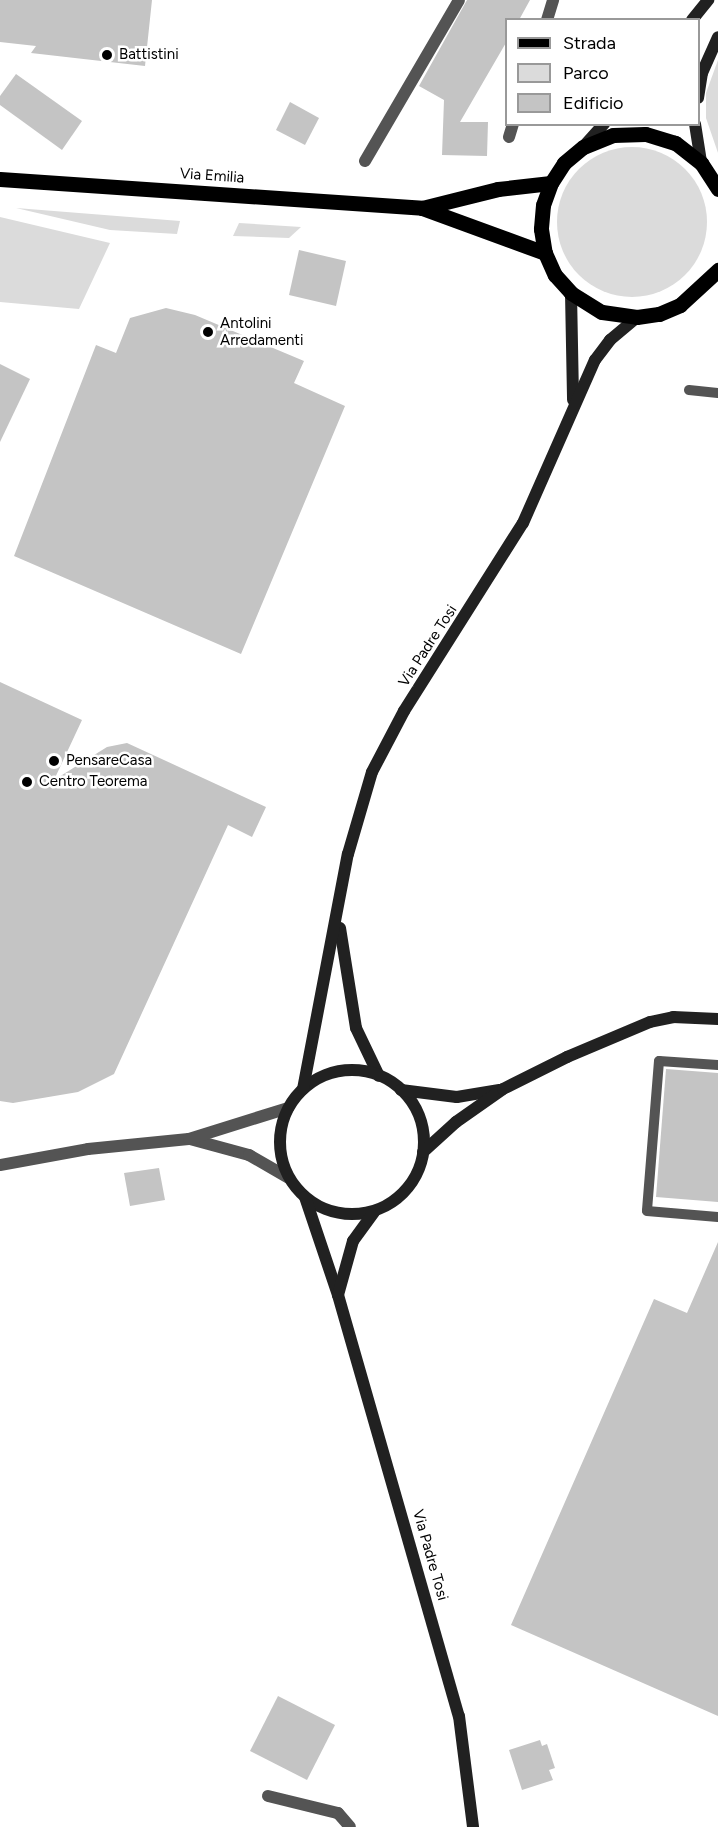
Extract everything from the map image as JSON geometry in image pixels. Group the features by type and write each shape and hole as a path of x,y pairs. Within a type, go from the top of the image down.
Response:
{"main road":[{"path":"694,18 708,0"},
{"path":"700,90 702,73 718,37"},
{"path":"602,126 564,163 551,183 543,205 545,253 555,275 571,293 602,312 637,317 680,305 715,272 718,259"},
{"path":"695,126 701,163"},
{"path":"583,147 613,135 645,134 675,143 701,163 718,189"},
{"name":"Via Emilia","path":"0,179 422,208 545,253"},
{"name":"Via Emilia","path":"422,208 498,189 551,183"},
{"name":"Via Padre Tosi","path":"571,293 573,404"},
{"name":"Via Padre Tosi","path":"303,1089 339,915 348,854 372,772 404,711 524,523 543,484 573,404 610,340 637,317"},
{"name":"Via Padre Tosi","path":"339,915 356,1028 379,1076"},
{"name":"Via Padre Tosi","path":"423,1152 456,1122 503,1089 650,1022 673,1017 718,1019"},
{"name":"Via Padre Tosi","path":"338,1295 353,1241 374,1212 407,1189 418,1172 423,1152 423,1129 415,1108 401,1090 379,1076 359,1071 339,1072 303,1089 288,1108 280,1131 280,1156 289,1178 305,1197 326,1210 341,1213 374,1212"},
{"name":"Via Padre Tosi","path":"401,1090 457,1097 503,1089"},
{"name":"Via Padre Tosi","path":"305,1197 338,1295 459,1716 473,1827"}],"street":[{"path":"364,161 459,0"},
{"path":"548,18 553,0"},
{"path":"509,137 512,126"},
{"path":"0,1165 88,1149 189,1138 288,1108"},
{"path":"189,1138 249,1155 289,1178"},
{"path":"268,1796 338,1813 350,1827"}],"lane":[{"path":"689,390 718,393"},
{"path":"718,1065 659,1061 648,1211 718,1217"}],"green space":[{"path":"718,60 718,153 706,118 706,93"},
{"path":"632,147 647,148 661,153 685,169 701,193 706,207 706,237 701,251 685,275 661,291 647,296 632,297 617,296 603,291 579,275 563,251 558,237 557,222 558,207 563,193 579,169 603,153 617,148"},
{"path":"16,208 180,221 177,234 110,230"},
{"path":"0,217 110,243 79,309 0,302"},
{"path":"239,223 301,227 289,238 233,236"}],"building":[{"path":"0,0 152,0 145,66 31,53 36,46 0,42"},
{"path":"467,0 530,0 520,18 505,18 505,44 460,122 488,122 487,156 442,155 444,100 419,86"},
{"path":"16,74 82,121 62,150 0,105 0,96"},
{"path":"290,102 319,118 305,145 276,130"},
{"path":"299,250 346,261 336,306 289,295"},
{"path":"166,308 195,315 304,361 294,383 345,406 241,654 14,556 96,345 116,353 130,318"},
{"path":"0,364 30,379 0,442"},
{"path":"0,682 82,720 54,780 107,747 127,743 266,807 252,837 228,825 114,1074 78,1092 13,1103 0,1101"},
{"path":"666,1069 718,1073 718,1202 656,1197"},
{"path":"159,1168 165,1200 130,1206 124,1173"},
{"path":"718,1242 718,1716 511,1625 654,1299 687,1313"},
{"path":"278,1696 335,1725 307,1780 250,1751"},
{"path":"540,1740 542,1746 547,1744 555,1768 549,1770 553,1780 522,1790 509,1750"}],"place":[{"name":"Battistini","path":"107,55"},
{"name":"Antolini Arredamenti","path":"208,332"},
{"name":"PensareCasa","path":"54,761"},
{"name":"Centro Teorema","path":"27,782"}]}
